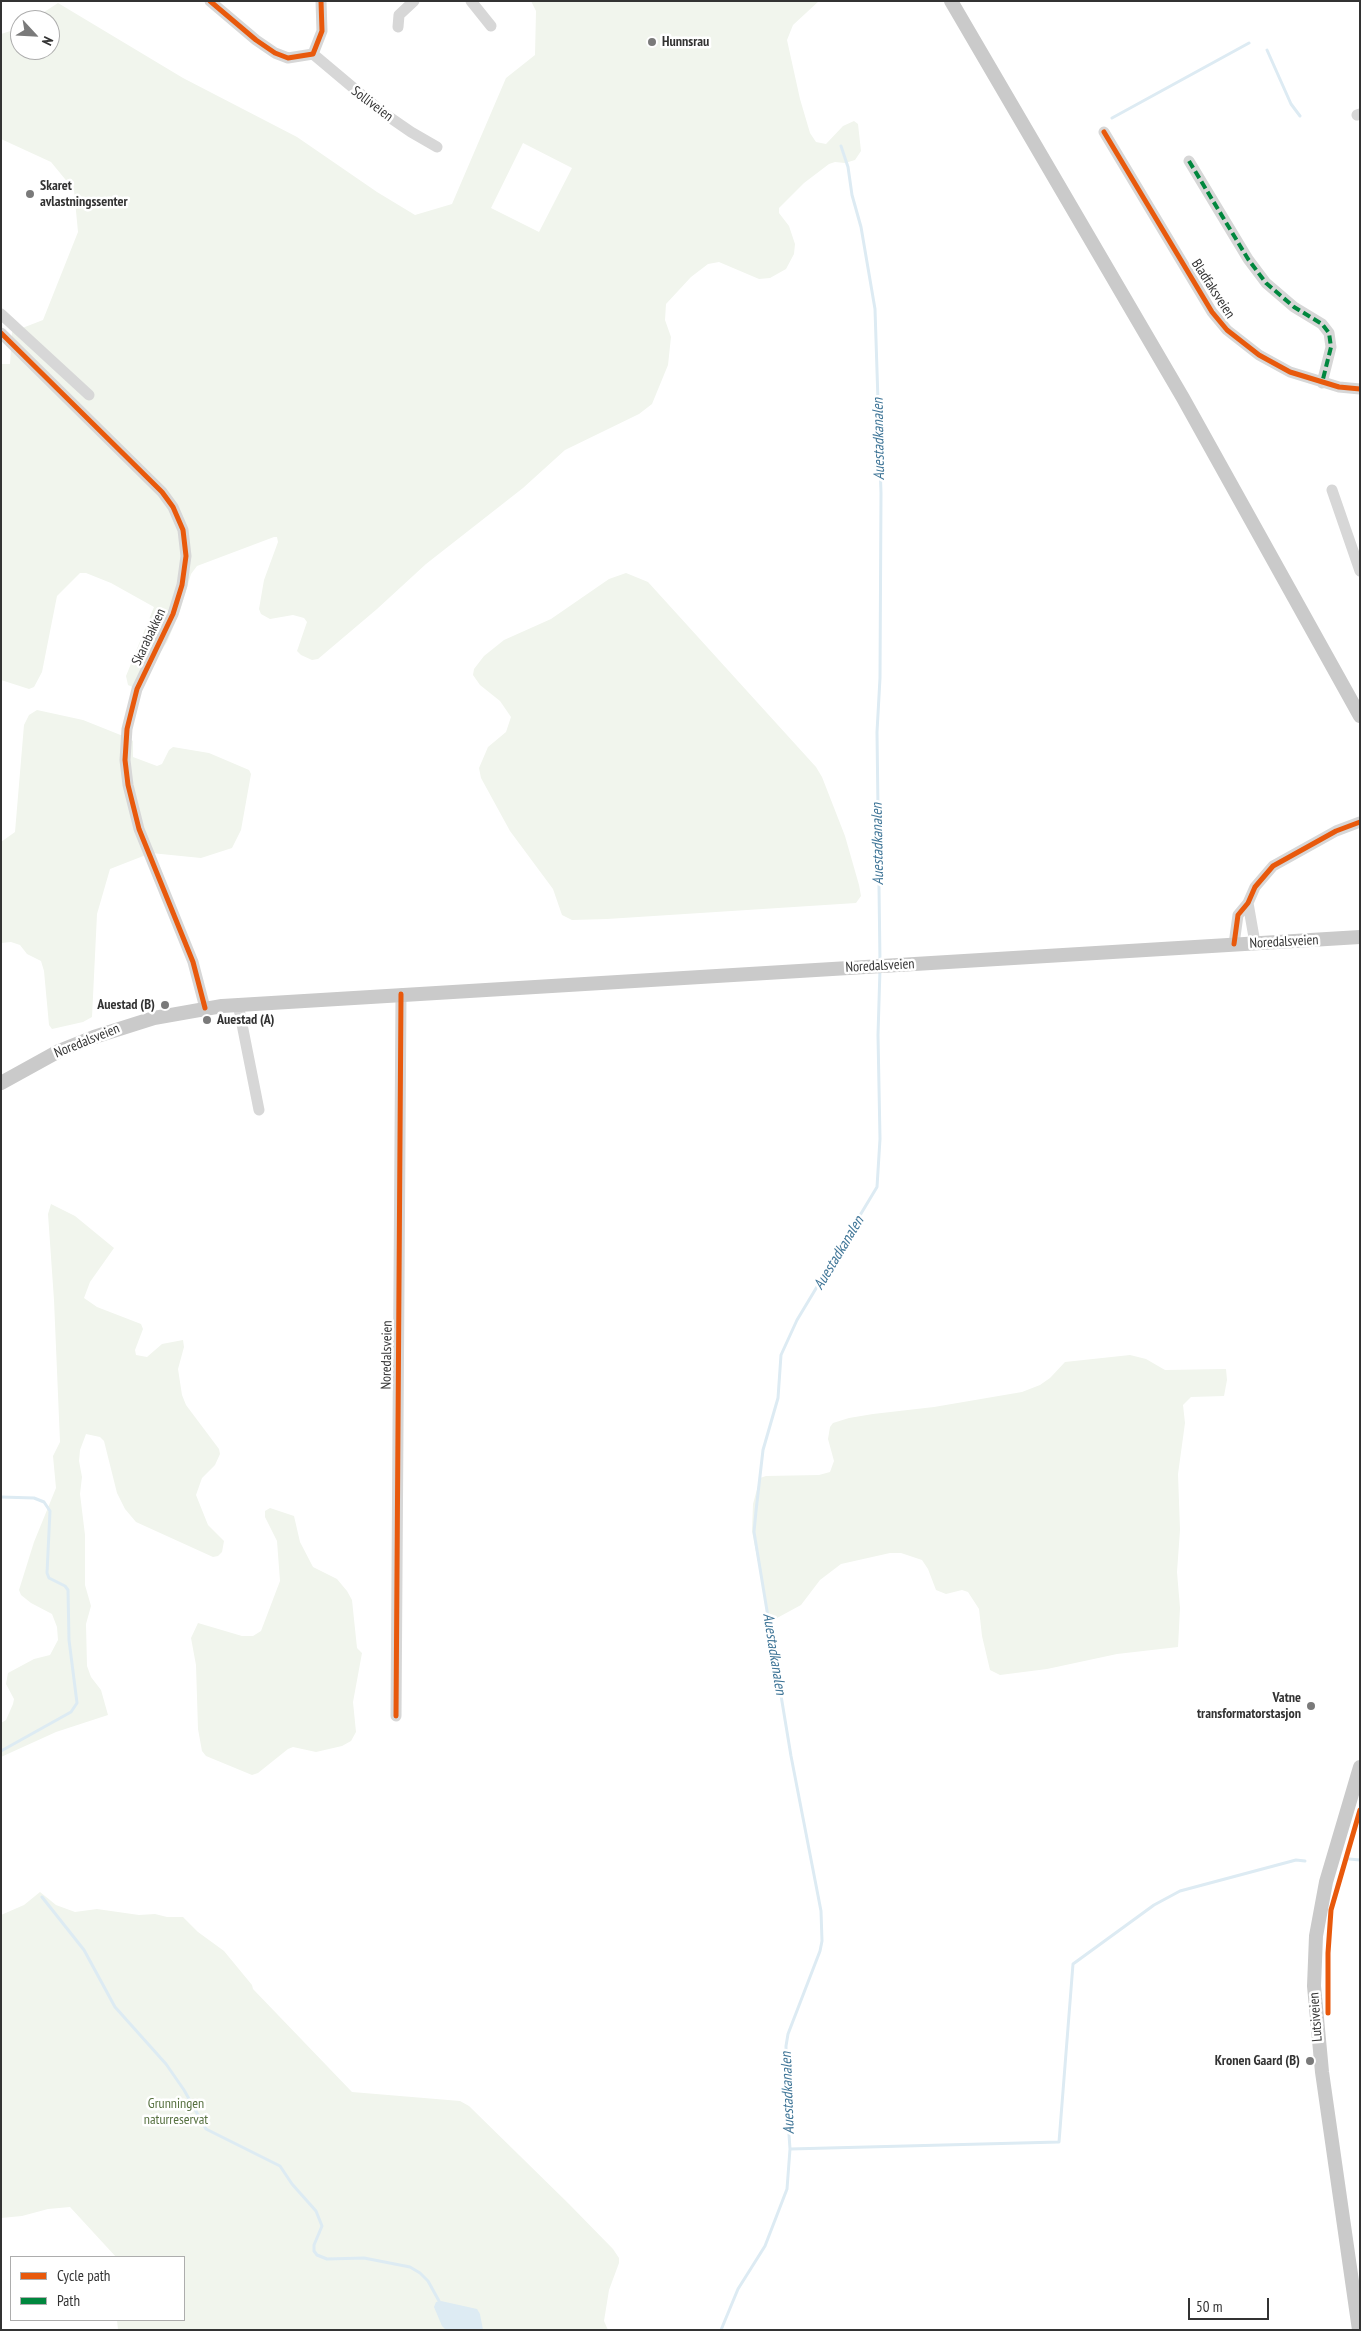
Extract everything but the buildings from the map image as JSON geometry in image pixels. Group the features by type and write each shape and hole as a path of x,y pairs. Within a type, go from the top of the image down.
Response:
{"main road":[{"path":"951,1 1183,398 1360,716"},
{"name":"Noredalsveien","path":"1,1083 59,1051 94,1036 154,1018 238,1004 1359,938"},
{"name":"Lutsiveien","path":"1359,2330 1322,2072 1314,1986 1316,1936 1326,1882 1360,1767"}],"street":[{"path":"210,1 235,24 275,53 288,58 312,54 322,31 321,1"},
{"path":"398,27 399,15 414,1"},
{"path":"471,1 491,26"},
{"name":"Solliveien","path":"312,54 382,112 410,132 437,147"},
{"name":"Bladfaksveien","path":"1104,132 1219,322 1235,338 1259,355 1290,372 1338,387 1360,389"},
{"path":"1189,161 1248,259 1266,283 1294,307 1322,324 1329,333 1331,347 1322,383"},
{"path":"1,314 89,396"},
{"name":"Skarabakken","path":"1,333 162,492 173,507 183,530 186,556 182,586 173,614 137,689 127,729 125,760 128,785 139,829 193,962 205,1008"},
{"path":"1332,490 1360,571"},
{"path":"1234,944 1238,915 1248,904 1255,887 1273,866 1336,831 1360,822"},
{"path":"1248,904 1255,943"},
{"name":"Noredalsveien","path":"396,1716 401,994"},
{"path":"238,1004 259,1110"}],"green space":[{"path":"531,1 819,1 793,25 787,40 800,99 810,133 816,142 826,144 843,126 854,121 858,124 861,151 855,160 829,164 804,183 779,208 779,213 789,226 795,244 794,254 786,269 770,278 759,279 719,262 708,264 691,277 666,304 665,320 671,337 668,365 652,404 639,414 565,450 523,488 426,564 318,659 312,660 297,651 307,622 304,618 293,615 270,619 261,614 259,609 264,580 278,542 277,537 274,537 197,566 191,574 180,611 167,642 137,689 128,685 126,676 154,607 111,583 86,573 80,573 57,596 42,672 34,687 29,689 1,680 1,364 10,364 12,332 43,320 78,232 74,190 51,162 1,139 1,34 10,31 10,60 60,60 60,10 47,10 58,3 183,78 297,137 377,192 415,215 452,204 506,78 535,55 536,11","holes":["523,143 572,168 539,232 491,208"]},
{"path":"626,573 648,582 816,767 822,777 845,836 861,896 856,903 607,919 572,920 562,915 553,889 510,831 481,778 479,768 488,747 506,732 511,717 500,701 480,685 473,675 474,669 484,656 504,640 551,619 609,579"},
{"path":"37,710 83,720 128,738 133,741 133,757 157,766 162,764 169,750 173,747 209,753 249,770 251,774 241,830 232,848 201,858 151,853 110,869 97,914 92,1017 83,1022 52,1029 49,1025 44,971 41,961 27,954 20,945 11,942 1,943 1,842 15,832 24,725 29,715"},
{"path":"51,1204 75,1216 114,1248 90,1282 84,1298 97,1307 141,1324 143,1329 135,1350 136,1355 147,1357 162,1344 183,1340 184,1347 178,1369 182,1395 186,1405 219,1449 220,1454 215,1465 202,1478 196,1495 208,1525 224,1541 222,1552 218,1556 213,1557 136,1522 125,1509 117,1493 104,1441 100,1437 86,1434 80,1450 79,1461 82,1477 80,1494 85,1535 85,1585 91,1606 86,1624 87,1666 91,1677 101,1690 108,1715 56,1732 1,1757 1,1723 6,1720 14,1699 6,1684 8,1673 34,1659 50,1655 58,1640 57,1627 52,1614 31,1603 21,1595 19,1590 34,1542 56,1488 53,1456 60,1442 48,1214"},
{"path":"1130,1355 1146,1359 1165,1370 1226,1369 1227,1380 1224,1396 1191,1397 1183,1405 1185,1423 1178,1474 1180,1530 1177,1572 1180,1608 1178,1647 1117,1654 1047,1669 1000,1675 990,1670 982,1636 979,1609 968,1592 962,1590 946,1594 936,1590 928,1569 922,1560 901,1553 890,1553 841,1564 820,1580 801,1605 777,1618 768,1615 752,1531 753,1504 760,1478 766,1476 819,1475 830,1472 834,1461 828,1439 830,1427 833,1423 873,1414 934,1407 1022,1392 1040,1385 1050,1378 1065,1362"},
{"path":"270,1508 294,1516 300,1542 313,1567 337,1579 347,1591 352,1600 357,1648 362,1653 353,1702 356,1732 351,1741 342,1746 316,1752 293,1747 258,1773 252,1775 206,1756 202,1751 198,1729 196,1665 191,1638 198,1623 242,1636 253,1636 261,1631 280,1581 277,1541 265,1517 265,1511"},
{"name":"Grunningen naturreservat","path":"40,1892 56,1905 75,1912 97,1909 139,1915 155,1914 167,1917 183,1917 198,1932 224,1951 252,1985 253,1989 352,2092 460,2101 469,2106 569,2204 613,2249 619,2258 609,2290 604,2321 608,2330 118,2330 117,2321 185,2321 185,2256 115,2256 70,2207 1,2218 1,1915 24,1905"}],"shaded area":[{"path":"441,2301 477,2309 480,2314 483,2330 446,2330 442,2326 434,2307 436,2302"}],"waterway":[{"path":"1112,118 1249,43"},
{"path":"1267,50 1291,104 1300,116"},
{"name":"Auestadkanalen","path":"841,146 848,167 852,195 861,227 875,309 881,493 880,678 877,732 880,963"},
{"name":"Auestadkanalen","path":"721,2330 738,2289 765,2246 787,2189 790,2149 786,2091 786,2046 788,2034 820,1951 822,1941 821,1911 791,1756 754,1532 763,1450 778,1398 781,1355 797,1320 877,1187 880,1139 878,1035 880,969"},
{"path":"1,1497 34,1498 44,1502 50,1511 47,1573 49,1578 65,1586 68,1590 69,1640 77,1703 71,1712 1,1751"},
{"path":"1349,1859 1360,1860"},
{"path":"790,2149 1059,2142 1073,1964 1154,1905 1180,1891 1296,1860 1305,1861"},
{"path":"42,1897 84,1950 115,2007 166,2064 184,2090 206,2129 280,2166 292,2184 316,2211 322,2226 314,2245 314,2251 317,2255 327,2259 364,2258 410,2267 428,2281 439,2301"}],"marked path":[{"path":"1189,161 1248,259 1266,283 1294,307 1322,324 1329,333 1331,347 1322,383"}],"cycle path":[{"path":"210,1 256,40 275,53 288,58 313,54 322,31 321,1"},
{"path":"1104,132 1212,312 1227,330 1259,355 1290,372 1339,387 1360,389"},
{"path":"1,333 162,492 173,507 183,530 186,556 182,585 173,614 137,689 127,729 125,760 128,785 139,829 193,962 205,1008"},
{"path":"1234,944 1238,915 1248,903 1255,887 1273,866 1336,831 1360,822"},
{"path":"396,1716 401,994"},
{"path":"1328,2013 1328,1953 1331,1910 1360,1810"}],"place":[{"name":"Hunnsrau","path":"652,42"},
{"name":"Skaret avlastningssenter","path":"30,194"},
{"name":"Auestad (B)","path":"165,1005"},
{"name":"Auestad (A)","path":"207,1020"},
{"name":"Vatne transformatorstasjon","path":"1311,1706"},
{"name":"Kronen Gaard (B)","path":"1310,2061"}]}
